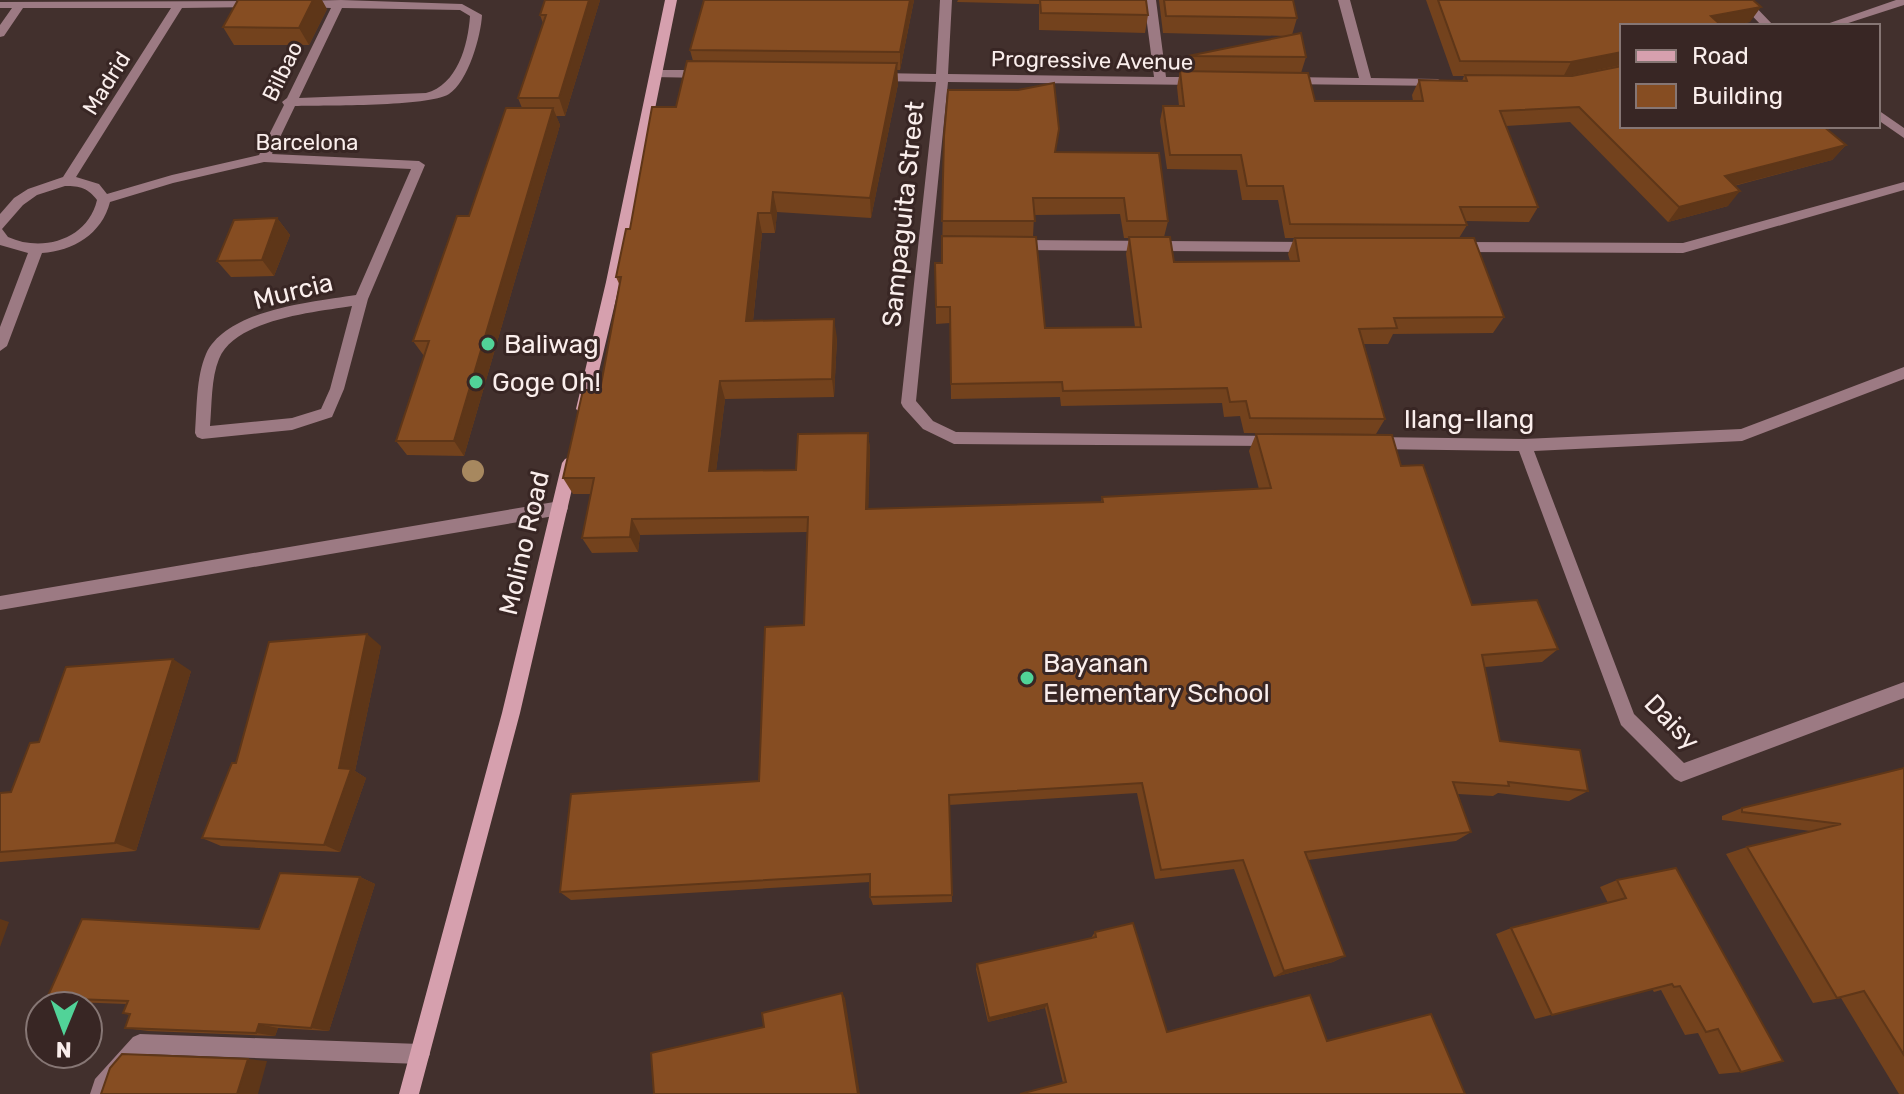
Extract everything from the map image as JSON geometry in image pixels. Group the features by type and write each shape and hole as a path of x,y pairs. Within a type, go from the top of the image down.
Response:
{"main road":[{"name":"Molino Road","path":"409,1094 508,725 560,508 671,0"}],"street":[{"name":"Sampaguita Street","path":"946,0 942,78 908,403 928,425 954,438 1286,442"},
{"path":"1150,0 1160,80"},
{"path":"1344,0 1366,82"},
{"path":"1743,0 1766,24"},
{"path":"1833,24 1904,1"},
{"name":"Bilbao","path":"264,158 288,102 339,3"},
{"name":"Madrid","path":"67,182 179,4"},
{"path":"0,5 275,4"},
{"path":"288,102 427,97 447,91 456,80 477,27 476,15 462,7 291,4"},
{"path":"0,33 20,5"},
{"path":"656,74 719,75"},
{"name":"Progressive Avenue","path":"862,77 1207,81"},
{"path":"1271,81 1457,83"},
{"path":"1880,116 1904,134"},
{"name":"Barcelona","path":"104,199 172,179 264,158 419,165 361,299"},
{"path":"0,223 7,211 26,196 50,185 67,182 93,186 104,199 99,217 91,227 66,242 36,250 11,246 2,240 0,233"},
{"path":"1446,247 1683,248 1904,186"},
{"path":"925,245 940,245"},
{"path":"1004,245 1320,247"},
{"path":"0,346 36,250"},
{"name":"Murcia","path":"361,299 337,389 327,413 292,424 202,433 213,355 237,331 276,315 361,299"},
{"name":"Ilang-Ilang","path":"1350,442 1524,445 1742,435 1904,373"},
{"name":"Daisy","path":"1524,445 1627,719 1681,773 1904,690"},
{"path":"0,603 560,508"},
{"path":"100,1094 102,1086 140,1044 420,1054"}],"building":[{"path":"238,0 313,0 299,28 223,27"},
{"path":"545,0 589,0 559,98 518,98 546,15 540,15"},
{"path":"704,0 910,0 900,52 690,50"},
{"path":"1040,0 1146,0 1148,15 1041,13"},
{"path":"1164,0 1293,0 1297,18 1166,16"},
{"path":"1438,0 1753,0 1761,7 1711,16 1720,24 1620,24 1620,52 1571,62 1460,61"},
{"path":"1301,33 1306,57 1188,56"},
{"name":"Bayanan Elementary School","path":"687,61 897,63 870,198 773,192 771,213 758,213 746,321 834,319 832,379 720,381 709,471 796,470 798,434 868,433 866,509 1103,502 1102,497 1271,488 1256,434 1392,435 1401,466 1423,465 1472,605 1537,600 1558,649 1482,655 1500,741 1580,750 1588,791 1508,782 1509,786 1453,782 1471,832 1305,852 1345,956 1284,971 1243,860 1161,870 1142,783 949,795 952,895 870,897 870,874 560,892 571,794 759,781 765,627 804,625 808,517 632,519 630,537 582,538 594,478 563,478 583,390 600,390 621,277 616,277 626,229 630,229 652,107 676,107"},
{"path":"1620,66 1620,128 1825,128 1846,145 1725,176 1740,191 1679,207 1579,107 1500,111 1538,207 1460,207 1467,225 1290,224 1283,186 1247,186 1241,155 1170,155 1163,106 1184,106 1180,71 1308,73 1315,101 1423,101 1419,80 1467,81 1465,75 1572,76"},
{"path":"1054,83 1059,129 1055,152 1159,153 1168,221 1127,221 1124,198 1033,198 1035,221 942,221 948,90 1018,90"},
{"path":"506,108 553,108 454,441 396,441 429,341 413,341 457,216 469,216"},
{"path":"277,218 262,260 217,261 234,220"},
{"path":"942,236 1036,237 1045,328 1141,327 1129,237 1170,237 1174,262 1299,261 1295,238 1474,238 1504,317 1394,318 1397,328 1359,329 1385,419 1250,418 1246,401 1230,402 1227,388 1063,391 1062,382 951,384 950,307 936,307 935,263 942,263"},
{"path":"367,634 339,768 351,769 324,845 202,838 232,763 236,763 269,642"},
{"path":"173,659 115,843 0,852 0,793 11,792 30,743 39,742 66,667"},
{"path":"1904,768 1904,1055 1864,991 1837,998 1747,847 1841,824 1742,812 1742,808"},
{"path":"1676,868 1783,1061 1741,1072 1718,1029 1706,1032 1680,986 1674,987 1672,984 1552,1015 1511,928 1626,898 1617,880"},
{"path":"280,873 360,877 311,1028 259,1024 256,1033 125,1028 130,1014 123,1013 128,1001 104,1000 104,990 51,990 82,919 259,929"},
{"path":"1133,923 1167,1032 1310,995 1327,1041 1431,1014 1465,1094 1020,1094 1066,1082 1047,1004 989,1018 977,964 1096,937 1095,932"},
{"path":"842,993 858,1094 654,1094 651,1053 764,1027 762,1013"},
{"path":"122,1054 248,1059 237,1094 101,1094 110,1068"}],"place":[{"name":"Baliwag","path":"488,344"},
{"name":"Goge Oh!","path":"476,382"},
{"name":"Bayanan Elementary School","path":"1027,678"}]}
